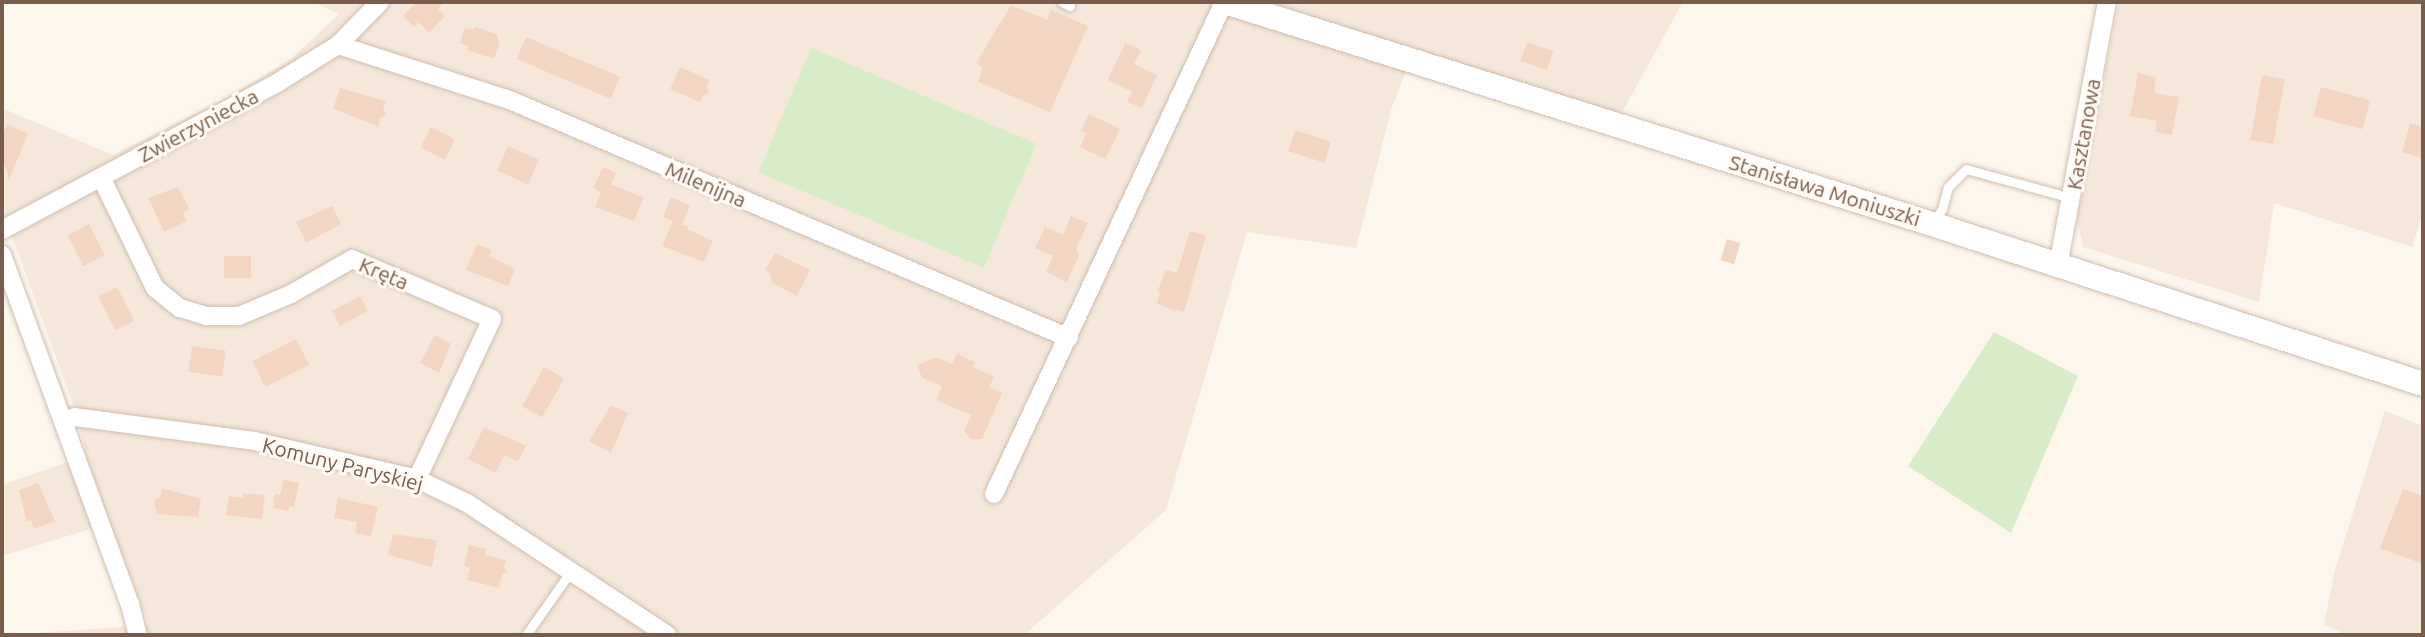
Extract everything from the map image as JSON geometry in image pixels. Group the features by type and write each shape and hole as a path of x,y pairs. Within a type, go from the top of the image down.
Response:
{"main road":[{"name":"Stanisława Moniuszki","path":"1224,2 1282,10 2423,384"}],"street":[{"name":"Zwierzyniecka","path":"2,230 277,83 338,45 380,2"},
{"path":"994,494 1224,2"},
{"name":"Kasztanowa","path":"2058,266 2107,2"},
{"name":"Milenijna","path":"338,45 512,101 1069,338"},
{"name":"Kręta","path":"101,177 155,288 180,307 206,316 239,316 291,294 352,258 492,319 417,479"},
{"path":"2,255 130,604 138,635"},
{"name":"Komuny Paryskiej","path":"63,422 75,417 254,441 417,479 467,503 667,635"}],"lane":[{"path":"1932,224 1941,209 1948,187 1966,169 2071,198"},
{"path":"526,635 571,572"}],"shaded area":[{"path":"313,2 1683,2 1615,125 1410,61 1391,110 1356,248 1247,232 1166,510 1024,635 9,635 149,625 110,523 2,556 2,485 87,455 74,407 13,239 2,222 2,108 113,155 228,97 291,59 339,14"},
{"path":"2119,2 2423,2 2423,213 2412,247 2274,203 2259,302 2083,247 2077,220"},
{"path":"2385,411 2423,426 2423,635 2346,635 2324,624 2335,570"}],"green space":[{"path":"811,48 1037,144 984,268 758,172"},
{"path":"1994,332 2078,376 2011,533 1908,466"}],"building":[{"path":"416,2 444,2 438,9 445,16 429,33 418,22 414,27 403,16"},
{"path":"1011,5 1047,20 1051,10 1088,26 1050,112 978,82 983,68 976,63"},
{"path":"475,27 497,34 499,43 494,59 467,50 468,46 460,43 465,28 473,30"},
{"path":"526,37 620,77 611,99 517,59"},
{"path":"1527,42 1553,51 1547,70 1520,61"},
{"path":"1125,43 1141,50 1134,64 1157,75 1142,108 1127,102 1132,92 1108,80"},
{"path":"680,67 710,80 706,87 709,93 703,95 700,102 670,89"},
{"path":"2138,73 2156,77 2154,93 2179,97 2172,135 2155,132 2157,121 2130,116"},
{"path":"2262,75 2285,79 2273,144 2251,140"},
{"path":"2321,87 2370,100 2362,129 2313,116"},
{"path":"340,88 386,101 383,109 386,115 380,118 378,126 333,109"},
{"path":"1089,114 1120,129 1105,159 1080,147 1086,134 1081,131"},
{"path":"2410,123 2423,127 2423,158 2402,152"},
{"path":"7,124 28,134 9,180 2,163 2,137"},
{"path":"431,127 455,139 445,160 421,147"},
{"path":"1295,130 1331,142 1324,163 1288,151"},
{"path":"508,146 539,160 528,184 497,171"},
{"path":"603,167 616,173 611,184 644,198 634,221 595,207 601,192 593,188"},
{"path":"178,187 189,209 183,213 187,221 164,232 148,198"},
{"path":"671,197 690,206 682,224 713,241 704,262 662,246 673,221 663,217"},
{"path":"332,206 341,224 306,243 296,222"},
{"path":"1071,216 1088,223 1076,248 1079,256 1067,282 1046,272 1053,256 1035,248 1045,227 1063,235"},
{"path":"89,224 105,255 84,266 68,235"},
{"path":"1190,231 1206,235 1184,312 1177,309 1176,312 1157,303 1160,293 1157,292 1166,270 1177,273"},
{"path":"1727,239 1740,243 1734,264 1721,260"},
{"path":"477,244 492,250 489,256 515,269 508,286 466,270"},
{"path":"775,253 810,270 797,296 772,283 770,273 765,270"},
{"path":"224,256 251,256 251,278 224,278"},
{"path":"117,287 134,321 116,330 98,297"},
{"path":"360,296 368,311 340,326 332,311"},
{"path":"435,335 451,344 439,373 420,363"},
{"path":"296,339 309,365 266,387 252,361"},
{"path":"192,346 226,351 222,376 188,372"},
{"path":"957,354 975,362 973,367 994,377 989,387 1002,393 982,439 971,439 964,431 971,415 936,400 942,386 922,378 917,365 936,357 952,364"},
{"path":"544,367 564,378 542,418 522,406"},
{"path":"611,405 628,413 611,453 589,441"},
{"path":"484,427 526,446 518,461 505,455 495,473 468,459"},
{"path":"283,480 299,483 294,507 289,506 288,511 273,508 275,494 280,495"},
{"path":"38,483 55,521 34,529 31,520 27,522 19,490"},
{"path":"162,488 201,499 198,517 157,514 154,501 160,497"},
{"path":"2403,489 2423,496 2423,564 2380,548"},
{"path":"243,493 265,495 262,519 226,515 229,496 243,498"},
{"path":"338,498 378,507 371,536 355,533 357,522 334,518"},
{"path":"393,534 437,540 432,567 388,555"},
{"path":"469,545 486,549 485,555 506,560 504,567 507,572 502,575 499,588 467,580 470,568 464,566"}]}
